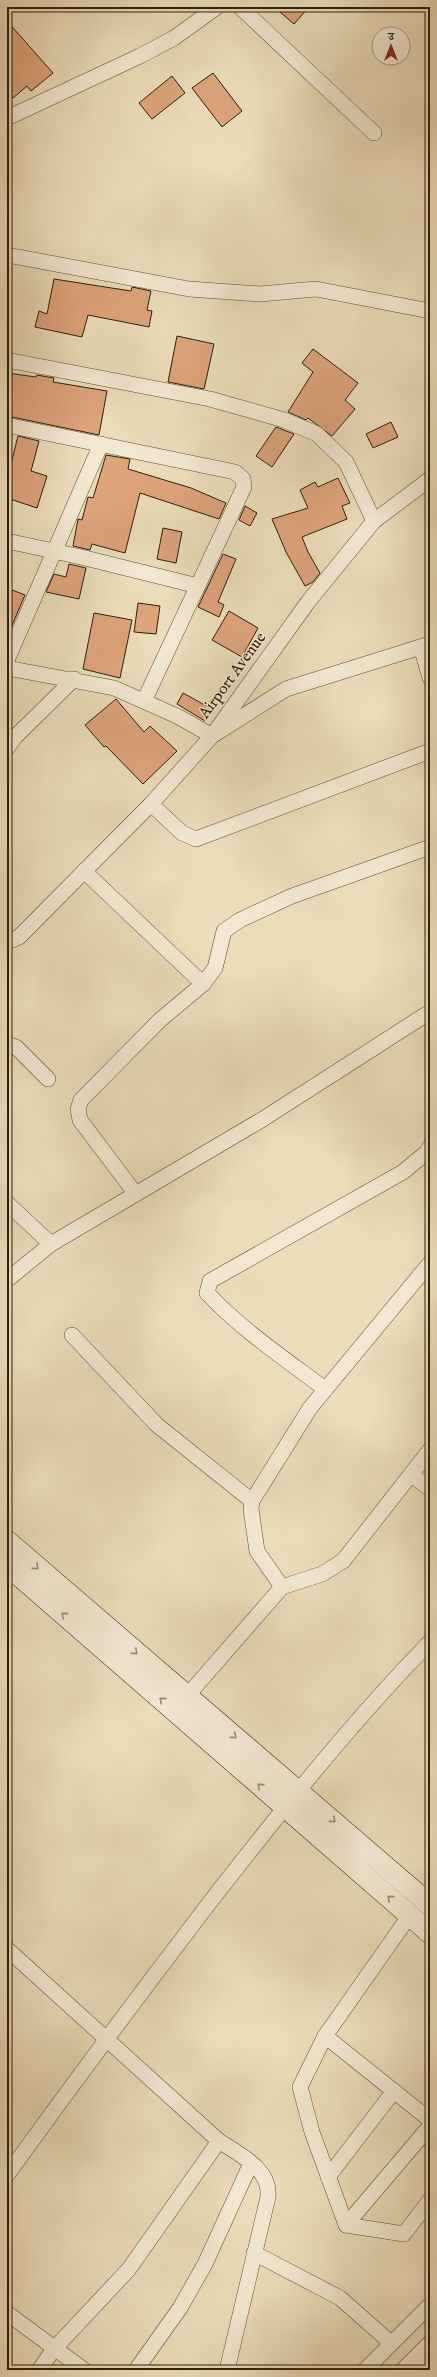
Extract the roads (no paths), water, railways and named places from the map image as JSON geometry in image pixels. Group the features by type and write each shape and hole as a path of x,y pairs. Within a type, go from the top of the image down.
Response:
{"main road":[{"path":"7,1541 430,1905"},
{"path":"7,1565 283,1807 430,1933"},
{"path":"410,2366 430,2347"}],"street":[{"path":"7,118 140,56 174,38 217,7"},
{"path":"240,7 374,134"},
{"path":"7,256 189,289 260,294 316,289 430,311"},
{"path":"7,360 210,399 284,420 317,434 346,462 374,521"},
{"path":"7,424 235,472 243,479 244,487 144,702"},
{"path":"7,660 100,444"},
{"name":"Airport Avenue","path":"7,668 74,679 114,688 179,717 212,736 308,602 374,521 430,479"},
{"path":"7,541 198,586"},
{"path":"7,940 10,941 19,937 151,804 212,736 286,689 425,646 430,678"},
{"path":"7,748 15,737 74,679"},
{"path":"151,804 182,833 196,839 430,751"},
{"path":"135,1193 80,1120 78,1108 81,1100 160,1020 203,984 215,968 224,931 240,920 292,896 430,847"},
{"path":"84,871 203,984"},
{"path":"7,1280 51,1244 135,1193 263,1119 430,1012"},
{"path":"7,1044 16,1047 48,1079"},
{"path":"325,1389 260,1340 214,1301 207,1293 207,1287 210,1281 403,1172 427,1152 430,1146"},
{"path":"7,1203 51,1244"},
{"path":"282,1587 257,1551 251,1509 252,1501 310,1408 430,1263"},
{"path":"72,1335 157,1426 252,1501"},
{"path":"187,1696 282,1587 322,1574 343,1561 412,1475 430,1450"},
{"path":"412,1475 430,1489"},
{"path":"7,2175 105,2039 283,1807 381,1692 430,1642"},
{"path":"346,2225 312,2132 300,2087 325,2036 410,1915"},
{"path":"7,1949 105,2039 220,2141 251,2163 265,2177 269,2187 227,2370"},
{"path":"325,2036 430,2120"},
{"path":"328,2177 394,2091"},
{"path":"346,2225 430,2126"},
{"path":"39,2370 54,2349 128,2269 220,2141"},
{"path":"136,2370 180,2308 205,2264 251,2163"},
{"path":"346,2225 404,2234 430,2200"},
{"path":"254,2253 340,2298 391,2344"},
{"path":"364,2370 430,2305"},
{"path":"7,2313 84,2370"}]}
